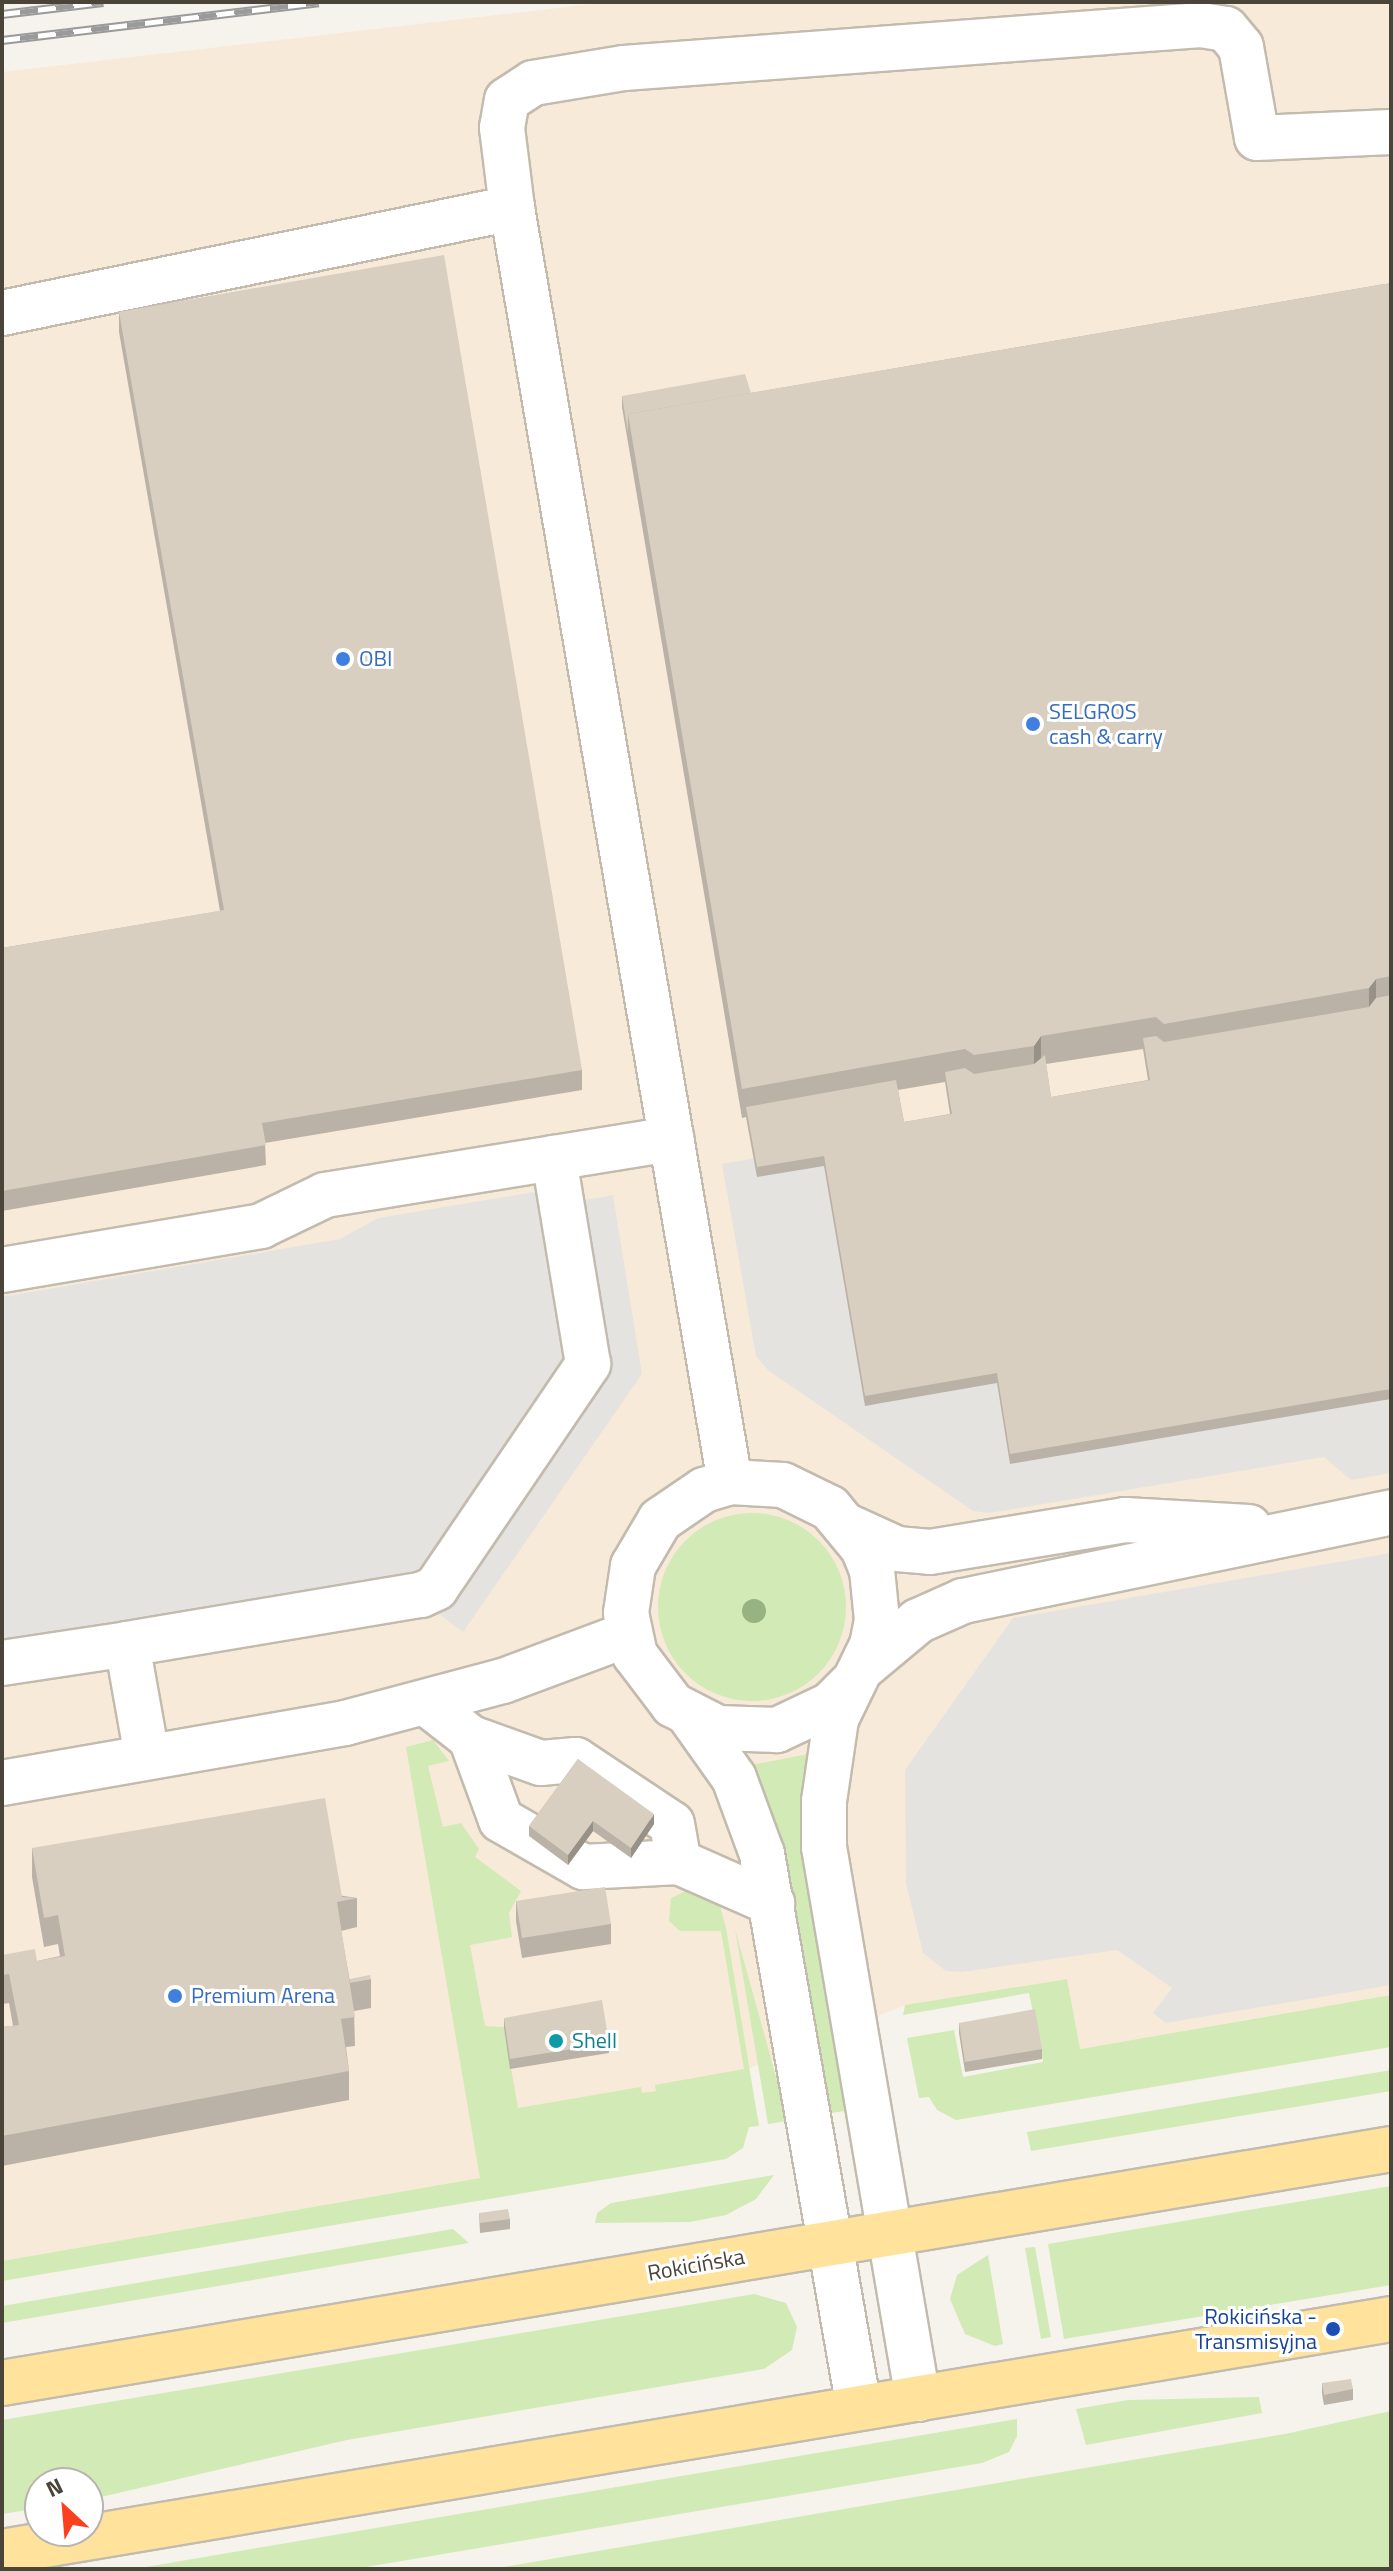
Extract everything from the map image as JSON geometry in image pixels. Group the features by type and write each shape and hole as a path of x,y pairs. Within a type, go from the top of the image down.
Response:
{"main road":[{"name":"Rokicińska","path":"2,2383 1391,2149"},
{"path":"2,2552 1391,2319"}],"street":[{"path":"730,1482 512,208 502,128 507,100 533,83 624,68 1201,25 1226,29 1241,47 1257,138 1391,132"},
{"path":"2,313 512,208"},
{"path":"2,1270 261,1226 325,1195 671,1139"},
{"path":"2,1663 421,1595 436,1588 588,1364 554,1158"},
{"path":"859,2408 762,1854 734,1778 690,1716 645,1673 629,1634 627,1592 644,1541 681,1503 730,1482 783,1485 830,1508 849,1527 863,1548 877,1595 877,1620 830,1750 824,1847 918,2399"},
{"path":"690,1716 732,1730 777,1730 830,1705 918,1621 963,1601 1224,1550 1324,1524 1391,1512"},
{"path":"849,1527 897,1549 930,1552 1125,1520 1227,1528 1324,1524"},
{"path":"2,1783 345,1723 426,1703 629,1634"},
{"path":"127,1644 147,1756"},
{"path":"426,1703 471,1738 541,1763 576,1760 672,1824 679,1862"},
{"path":"471,1738 501,1820 583,1867 679,1862 772,1903"}],"shaded area":[{"path":"610,2 1391,2 1391,1995 1079,2049 1067,1979 905,2005 480,2178 2,2261 2,72"},
{"path":"1391,1049 1391,1473 1351,1480 1324,1457 989,1513 973,1511 769,1371 756,1356 722,1164"},
{"path":"571,1186 575,1202 613,1195 642,1374 463,1632 439,1614 2,1684 2,1297 340,1239 378,1218"},
{"path":"1391,1553 1391,1985 1166,2023 1153,2013 1172,1988 1117,1950 962,1972 946,1971 923,1953 906,1883 905,1770 1013,1618"}],"green space":[{"path":"752,1513 770,1514 788,1520 819,1540 839,1571 845,1589 845,1625 839,1643 819,1674 788,1694 770,1700 752,1701 734,1700 716,1694 685,1674 665,1643 659,1625 658,1607 659,1589 665,1571 685,1540 716,1520 734,1514"},
{"path":"433,1740 449,1761 428,1766 443,1827 461,1823 479,1849 475,1857 521,1891 509,1913 512,1937 470,1945 485,2026 504,2027 518,2108 641,2087 642,2093 656,2091 655,2085 744,2069 721,1931 680,1931 669,1921 671,1898 690,1889 720,1906 726,1928 759,2126 749,2127 743,2148 726,2159 2,2281 2,2261 480,2178 406,1747"},
{"path":"808,1754 804,1866 845,2111 831,2113 787,1860 751,1765"},
{"path":"735,1929 785,2109 787,2121 768,2124"},
{"path":"1067,1979 1080,2049 1391,1995 1391,2047 956,2120 937,2110 929,2097 919,2098 907,2038 954,2030 963,2077 1043,2062 1029,1993 903,2015 905,2005"},
{"path":"1391,2070 1391,2091 1031,2151 1027,2132"},
{"path":"774,2175 756,2199 726,2215 690,2222 595,2223 597,2213 611,2203"},
{"path":"1391,2186 1391,2285 1064,2339 1048,2244"},
{"path":"453,2229 469,2243 2,2323 2,2306"},
{"path":"1035,2247 1051,2337 1041,2339 1025,2248"},
{"path":"988,2255 1003,2344 995,2346 965,2334 950,2299 957,2275"},
{"path":"754,2294 786,2303 797,2327 792,2350 764,2369 347,2440 104,2496 104,2467 24,2467 24,2511 2,2514 2,2420"},
{"path":"1259,2397 1262,2413 1086,2445 1076,2409 1128,2400"},
{"path":"1391,2411 1391,2569 492,2569 1285,2434"},
{"path":"1017,2419 1017,2436 1009,2452 982,2463 354,2569 134,2569"}],"building":[{"name":"OBI","path":"444,255 582,1070 262,1123 266,1145 2,1191 2,948 224,910 119,312"},
{"name":"SELGROS cash & carry","path":"1391,283 1391,976 1376,979 1369,988 1164,1024 1156,1017 1041,1036 1034,1046 974,1055 965,1049 742,1089 628,414"},
{"path":"745,374 751,393 628,414 628,433 622,396"},
{"path":"1391,995 1391,1389 1010,1454 997,1373 865,1396 824,1156 757,1167 746,1107 896,1080 904,1122 952,1114 945,1072 965,1068 974,1074 1034,1064 1045,1055 1051,1097 1150,1080 1143,1038 1156,1036 1164,1042 1369,1007 1376,998"},
{"path":"578,1759 654,1814 631,1848 593,1821 568,1855 529,1826"},
{"name":"Premium Arena","path":"325,1798 342,1897 357,1898 337,1902 355,2017 341,2019 349,2071 2,2136 2,2027 19,2025 9,1974 2,1975 2,1955 35,1949 37,1961 65,1956 58,1915 44,1918 32,1848"},
{"path":"605,1887 611,1924 522,1938 516,1901"},
{"path":"370,1975 371,1979 350,1983 350,1979"},
{"name":"Shell","path":"602,2000 609,2043 510,2059 504,2018"},
{"path":"1035,2009 1042,2049 965,2062 959,2023"},
{"path":"508,2209 510,2219 480,2223 479,2213"},
{"path":"1351,2379 1353,2389 1324,2395 1322,2383"}],"railway":[{"path":"2,14 103,2"},
{"path":"2,40 319,2"}],"place":[{"name":"OBI","path":"343,659"},
{"name":"SELGROS cash & carry","path":"1033,724"},
{"name":"Premium Arena","path":"175,1996"},
{"name":"Shell","path":"556,2041"},
{"name":"Rokicińska - Transmisyjna","path":"1333,2329"}]}
